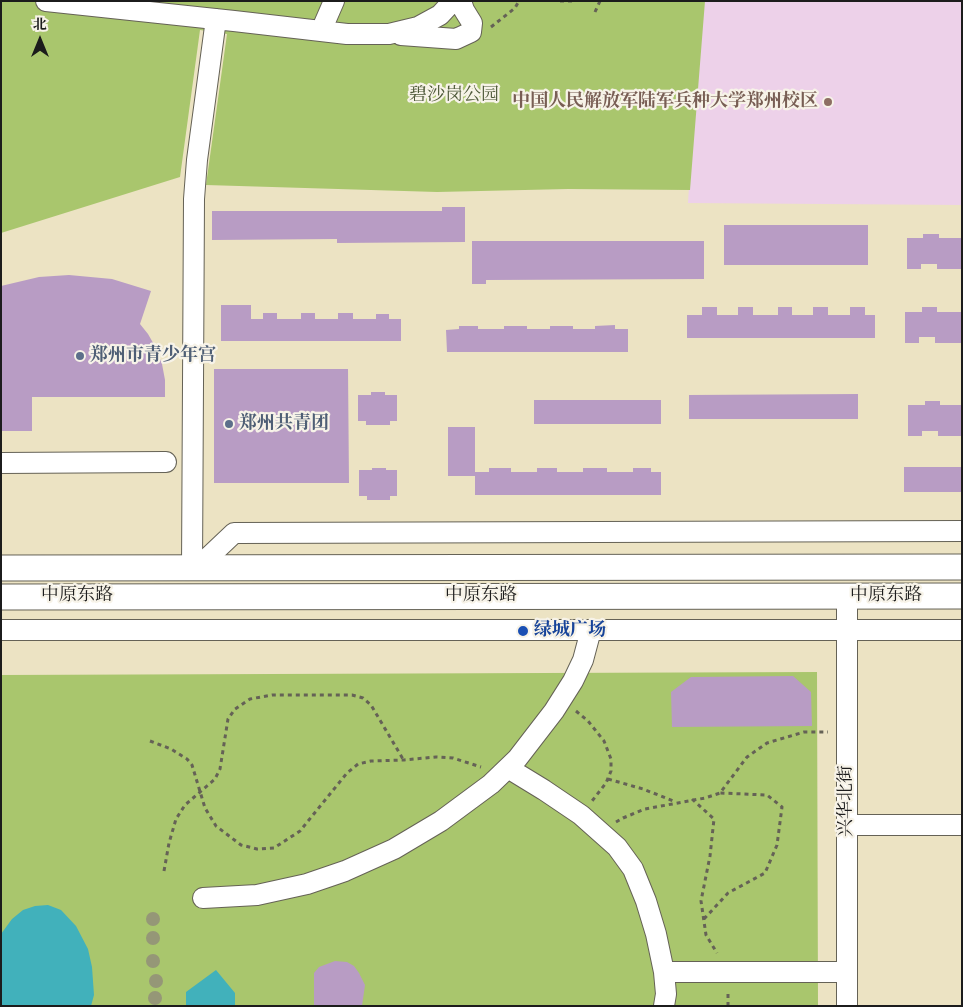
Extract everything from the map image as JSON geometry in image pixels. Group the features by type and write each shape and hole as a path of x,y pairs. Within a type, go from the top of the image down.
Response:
{"main road":[{"name":"中原东路","path":"1,568 962,567"},
{"name":"中原东路","path":"1,597 962,596"}],"street":[{"path":"46,1 347,34 389,34 456,39 471,32 472,23 464,10 462,1"},
{"path":"321,31 334,1"},
{"path":"389,34 418,27 440,14 453,1"},
{"path":"195,568 194,199 197,160 216,19"},
{"path":"1,463 166,462"},
{"path":"195,568 234,532 962,531"},
{"name":"兴华北街","path":"847,596 847,1006"},
{"path":"1,630 962,630"},
{"path":"203,898 257,895 307,884 345,871 394,849 442,820 491,784 518,759 574,681 583,660 591,630"},
{"path":"504,772 581,814 617,847 633,869 646,901 656,934 664,972 666,994 664,1006"},
{"path":"847,825 962,825"},
{"path":"664,972 847,972"}],"path":[{"path":"471,32 493,26 515,8 519,1"},
{"path":"560,1 573,1"},
{"path":"595,12 600,1"},
{"path":"164,871 176,819 186,805 216,779 220,769 228,719 236,708 250,699 272,695 352,695 363,698 371,705 404,760"},
{"path":"562,699 588,721 604,741 612,759 612,771 608,779 581,814"},
{"path":"720,793 747,756 767,743 804,732 847,732"},
{"path":"150,741 171,749 187,759 192,765 205,808 216,826 241,844 257,849 274,848 300,831 348,773 358,764 371,761 404,760 436,756 453,758 504,772"},
{"path":"608,779 643,789 676,802"},
{"path":"602,833 623,818 645,809 705,798 720,793 767,795 782,807 776,846 765,873 728,893 704,919"},
{"path":"692,799 714,819 710,856 701,901 706,935 729,972"}],"shaded area":[{"name":"中国人民解放军陆军兵种大学郑州校区","path":"701,1 962,1 962,205 688,203"}],"green space":[{"name":"碧沙岗公园","path":"1,1 705,1 690,190 568,189 437,192 206,185 227,34 200,30 180,177 1,233"},
{"name":"绿城广场","path":"817,672 818,1006 1,1006 1,675"}],"water":[{"path":"48,905 61,910 76,926 88,949 92,967 94,995 91,1006 1,1006 1,934 12,919 23,910 35,906"},
{"path":"216,970 235,993 235,1006 186,1006 186,992"}],"building":[{"path":"442,207 465,207 465,242 337,243 337,239 212,240 212,211 442,211"},
{"path":"724,225 868,225 868,265 724,265"},
{"path":"923,234 939,234 939,238 962,238 962,269 937,269 937,264 921,264 921,269 907,269 907,238 923,238"},
{"path":"472,241 704,241 704,279 486,280 486,284 472,284"},
{"name":"郑州市青少年宫","path":"69,275 112,279 151,291 140,324 156,348 162,364 165,380 165,397 32,397 32,431 1,431 1,286 39,277"},
{"path":"221,305 251,305 251,319 263,319 263,313 277,313 277,319 301,319 301,313 315,313 315,319 338,319 338,313 353,313 353,319 376,319 376,314 389,314 389,319 401,319 401,341 221,341"},
{"path":"702,307 717,307 717,315 738,315 738,307 753,307 753,315 778,315 778,307 792,307 792,315 813,315 813,307 828,307 828,315 850,315 850,307 865,307 865,315 875,315 875,338 687,338 687,315 702,315"},
{"path":"922,307 937,307 937,312 962,312 962,343 935,343 935,337 919,337 919,343 905,343 905,312 922,312"},
{"path":"615,325 615,329 628,329 628,352 447,352 446,330 459,329 459,326 478,326 478,329 504,329 504,326 527,326 527,329 550,329 550,326 573,326 573,329 595,329 595,326"},
{"path":"214,369 348,369 349,483 214,483"},
{"path":"371,392 385,392 385,395 397,395 397,421 390,421 390,425 366,425 366,421 358,421 358,395 371,395"},
{"path":"858,394 858,419 689,419 689,395"},
{"path":"534,400 661,400 661,424 534,424"},
{"path":"925,401 940,401 940,405 962,405 962,436 938,436 938,431 922,431 922,436 908,436 908,405 925,405"},
{"path":"448,427 475,427 475,472 489,472 489,468 511,468 511,472 537,472 537,468 557,468 557,472 583,472 583,468 607,468 607,472 633,472 633,468 651,468 651,472 661,472 661,495 475,495 475,476 448,476"},
{"path":"904,467 962,467 962,492 904,492"},
{"path":"372,468 397,470 397,496 390,496 390,500 367,500 367,496 359,496 359,470 372,470"},
{"path":"793,676 811,692 812,726 672,727 671,692 691,677"},
{"path":"335,961 347,962 354,966 359,973 365,985 362,1006 314,1006 314,973 319,967"}],"place":[{"name":"中国人民解放军陆军兵种大学郑州校区","path":"828,102"},
{"name":"郑州市青少年宫","path":"80,356"},
{"name":"郑州共青团","path":"229,424"},
{"name":"绿城广场","path":"523,631"}]}
